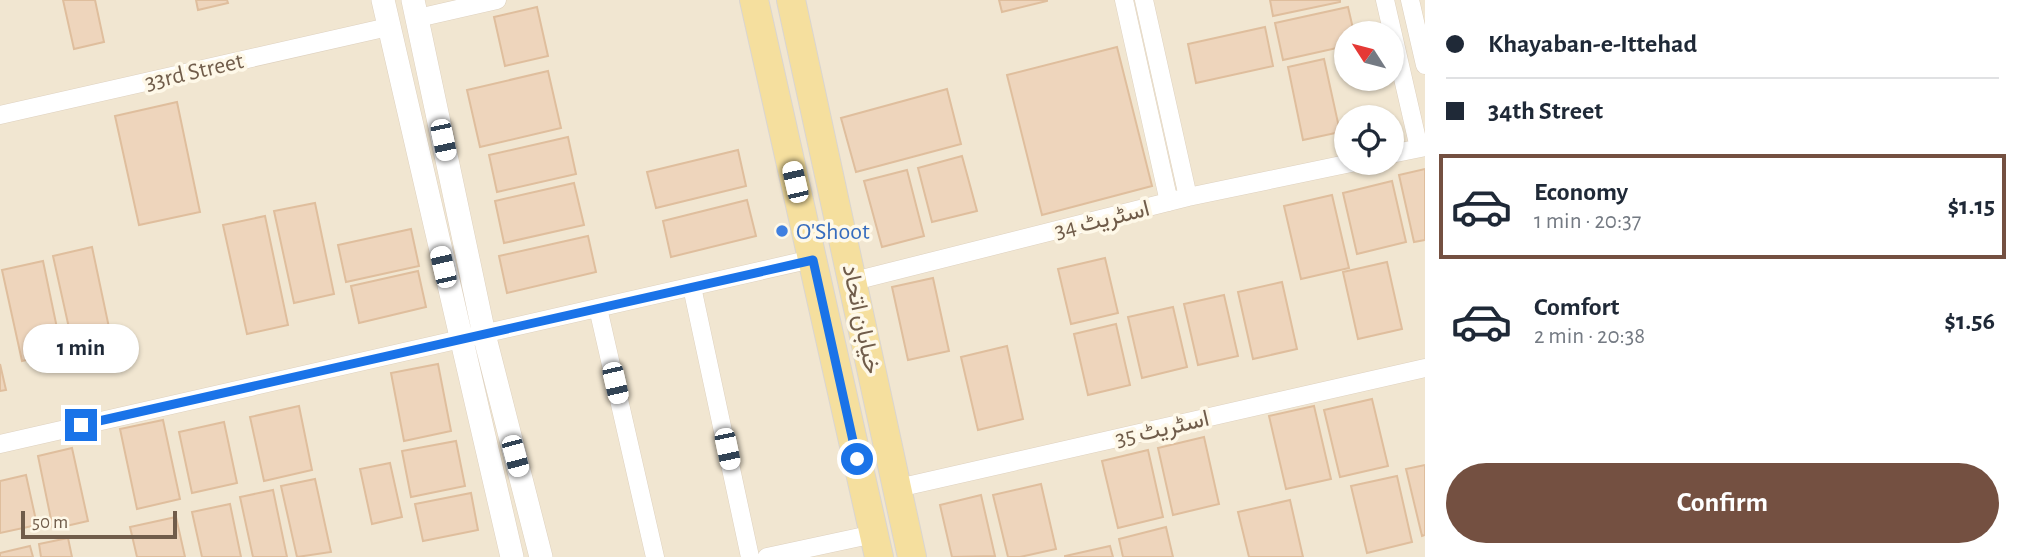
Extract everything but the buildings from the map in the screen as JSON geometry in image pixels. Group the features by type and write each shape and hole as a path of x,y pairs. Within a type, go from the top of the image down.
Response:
{"main road":[{"path":"754,0 876,545"},
{"name":"خیابان اتحاد","path":"791,0 912,557"}],"street":[{"path":"383,0 512,557"},
{"path":"497,0 416,9 484,334 541,557"},
{"path":"1124,0 1169,202"},
{"path":"1144,0 1188,197"},
{"path":"1385,0 1422,148 1404,151"},
{"path":"1410,0 1425,65"},
{"name":"33rd Street","path":"0,115 388,27"},
{"path":"421,170 448,164"},
{"name":"اسٹریٹ 34","path":"854,281 1188,197 1334,167"},
{"path":"0,444 813,260"},
{"path":"692,286 750,557"},
{"path":"598,308 655,557"},
{"name":"اسٹریٹ 35","path":"898,488 1425,369"},
{"path":"767,557 876,545"}],"shaded area":[{"path":"0,0 1425,0 1425,557 0,557"}],"place":[{"name":"O'Shoot","path":"782,231"}],"route":[{"path":"81,425 813,260 857,459"}]}
